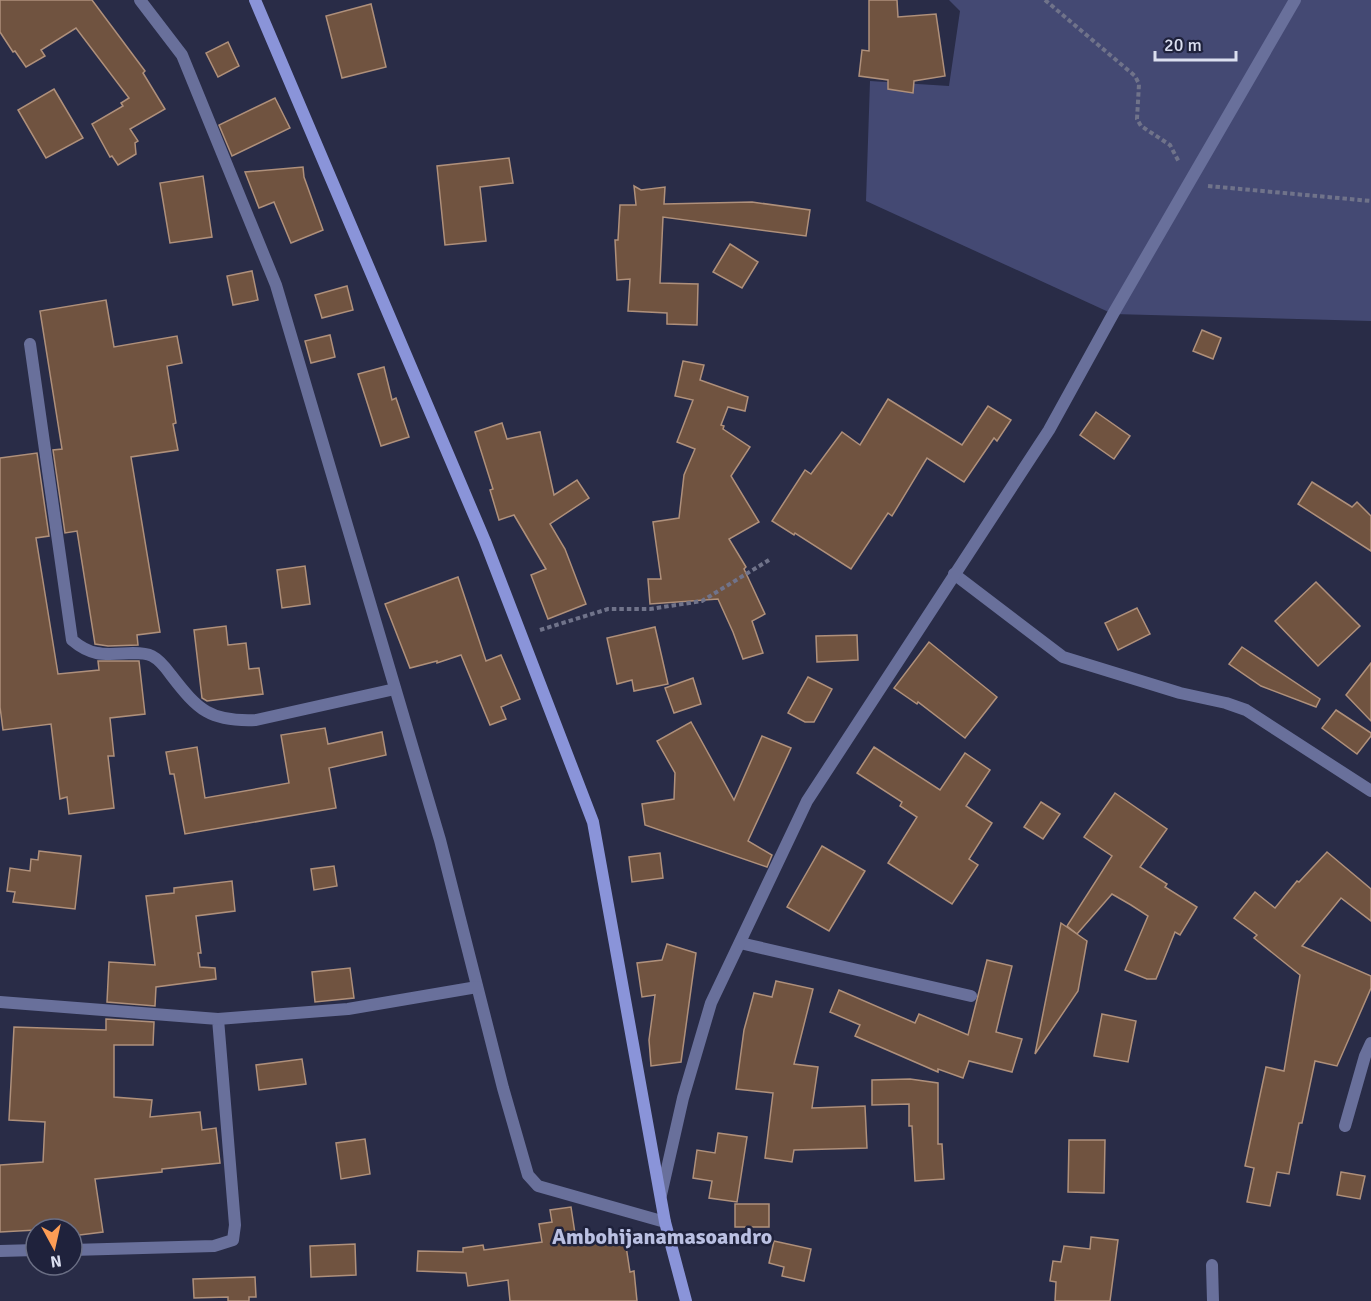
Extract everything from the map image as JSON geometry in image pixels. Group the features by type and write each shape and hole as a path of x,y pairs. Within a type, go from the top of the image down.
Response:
{"street":[{"path":"140,0 182,55 276,285 440,840 503,1088 528,1175 538,1186 665,1222"},
{"path":"255,0 481,530 593,822 665,1222 686,1301"},
{"path":"661,1196 683,1098 706,1018 807,801 1049,430 1113,314 1295,0"},
{"path":"30,344 72,640 94,654 142,653 152,656 161,663 193,703 204,711 236,721 256,720 395,689"},
{"path":"954,574 1063,657 1168,690 1226,702 1246,710 1371,791"},
{"path":"740,943 971,996"},
{"path":"0,1002 218,1019 348,1009 477,987"},
{"path":"84,1250 214,1246 233,1240 235,1225 218,1019"},
{"path":"1345,1126 1365,1056 1371,1043"},
{"path":"0,1251 24,1250"},
{"path":"1212,1265 1213,1301"}],"path":[{"path":"1045,0 1135,76 1139,84 1137,119 1141,126 1170,145 1188,184 1371,201"},
{"path":"522,635 608,609 650,609 702,601 769,560"}],"shaded area":[{"path":"949,0 1371,0 1371,321 1113,314 866,201 870,81 949,86 960,11"}],"building":[{"path":"0,0 92,0 145,71 143,73 165,109 130,129 138,141 135,143 136,154 118,165 112,156 110,157 92,124 123,106 121,103 129,98 76,28 41,50 45,56 26,67 0,32"},
{"path":"869,0 897,0 898,17 936,14 945,76 914,81 913,93 888,89 888,80 859,76 862,50 869,51"},
{"path":"371,4 386,67 342,78 326,16"},
{"path":"228,42 239,66 218,77 206,53"},
{"path":"54,89 83,138 46,158 18,110"},
{"path":"275,98 290,128 232,156 219,125"},
{"path":"509,158 513,183 480,187 486,241 445,245 437,166"},
{"path":"303,167 304,177 323,230 291,243 274,202 259,208 245,172"},
{"path":"203,176 212,237 170,243 160,183"},
{"path":"634,186 641,190 665,187 664,204 752,202 810,210 806,236 663,217 660,283 698,284 697,325 667,324 667,313 628,311 630,279 617,280 615,240 618,240 620,205 636,205"},
{"path":"730,244 758,262 742,288 713,272"},
{"path":"252,271 258,300 233,305 227,276"},
{"path":"347,286 353,310 322,318 315,295"},
{"path":"106,300 114,347 177,336 182,363 167,366 178,450 131,457 160,632 137,635 138,645 95,644 77,531 65,533 53,450 62,449 40,311"},
{"path":"1202,330 1221,338 1213,359 1193,351"},
{"path":"330,335 335,357 311,363 305,341"},
{"path":"683,361 704,365 700,380 748,397 745,411 728,407 721,425 724,426 723,429 750,447 731,476 759,522 729,539 746,567 744,569 765,614 752,621 763,653 743,659 718,599 650,604 648,579 661,579 653,522 679,518 684,475 695,449 677,442 693,400 675,396"},
{"path":"384,367 392,400 396,398 409,437 381,446 358,374"},
{"path":"888,399 962,445 988,406 1011,420 997,441 994,438 964,482 927,458 892,516 888,513 851,569 772,521 805,470 811,474 842,432 860,445"},
{"path":"1096,412 1130,436 1114,459 1080,435"},
{"path":"502,423 507,439 540,432 554,495 577,480 589,498 550,524 565,549 586,604 548,619 531,575 546,569 514,515 499,520 490,490 493,489 475,432"},
{"path":"37,453 49,536 36,538 58,674 99,670 98,661 139,661 145,714 110,718 114,756 108,756 114,808 69,814 67,797 60,799 51,724 3,730 0,707 0,458"},
{"path":"1312,482 1352,507 1357,502 1371,516 1371,551 1298,504"},
{"path":"305,566 310,604 282,608 277,570"},
{"path":"458,577 486,661 501,655 520,699 501,707 506,719 490,725 461,655 437,663 437,661 410,668 385,604"},
{"path":"1316,582 1360,626 1318,666 1275,621"},
{"path":"1137,608 1150,634 1118,650 1105,623"},
{"path":"226,626 228,645 246,643 249,669 259,668 263,694 207,701 202,698 194,630"},
{"path":"655,627 668,684 634,691 632,680 617,684 607,638"},
{"path":"857,635 858,660 817,662 816,636"},
{"path":"929,642 997,697 965,738 918,702 917,704 894,688"},
{"path":"1242,647 1320,699 1316,707 1261,686 1229,664"},
{"path":"1371,663 1371,721 1346,695"},
{"path":"808,677 832,689 814,722 805,722 788,713"},
{"path":"693,678 701,704 674,713 665,688"},
{"path":"1336,710 1371,733 1357,754 1322,728"},
{"path":"691,722 734,800 762,736 791,748 748,841 772,855 767,867 645,825 642,804 674,799 675,773 657,741"},
{"path":"325,728 328,744 382,732 386,755 329,768 336,808 185,834 174,774 170,774 166,752 197,747 205,798 289,783 281,735"},
{"path":"874,747 940,790 965,753 990,770 966,806 992,823 969,859 978,865 952,904 888,863 917,817 900,806 902,802 857,773"},
{"path":"1115,793 1167,829 1140,867 1167,884 1165,887 1197,907 1180,935 1175,932 1156,979 1147,979 1125,970 1148,916 1131,905 1112,894 1077,934 1067,926 1112,856 1084,837"},
{"path":"1041,802 1060,814 1043,839 1024,827"},
{"path":"822,846 865,871 829,931 787,907"},
{"path":"39,851 81,856 75,909 13,902 15,892 7,891 10,868 30,871 31,859 38,860"},
{"path":"1327,852 1371,889 1371,921 1341,898 1302,946 1371,976 1371,988 1337,1066 1315,1061 1289,1174 1277,1172 1270,1206 1247,1202 1254,1168 1245,1166 1266,1067 1284,1071 1300,975 1254,938 1257,935 1234,918 1255,892 1275,908 1297,881 1299,882"},
{"path":"660,853 663,878 632,882 629,857"},
{"path":"334,866 337,886 314,890 311,869"},
{"path":"232,881 235,911 196,916 201,953 198,953 200,967 215,968 216,979 156,987 155,1006 107,1002 109,962 155,965 146,896 174,893 174,888"},
{"path":"1061,923 1087,941 1078,991 1035,1054"},
{"path":"667,944 696,953 681,1062 651,1066 649,1040 655,995 642,997 637,963 662,960"},
{"path":"987,960 1012,966 996,1032 1022,1039 1012,1072 969,1061 963,1078 938,1069 938,1072 855,1036 860,1025 830,1012 839,990 915,1023 919,1014 968,1035"},
{"path":"350,968 354,998 315,1002 312,972"},
{"path":"776,981 813,989 794,1064 818,1067 812,1108 865,1106 867,1148 794,1150 792,1162 765,1158 773,1093 736,1089 744,1030 754,993 772,997"},
{"path":"1102,1014 1136,1021 1128,1062 1094,1056"},
{"path":"106,1019 154,1022 153,1045 114,1045 114,1097 152,1100 150,1117 200,1112 202,1130 216,1128 220,1163 95,1179 103,1232 84,1234 84,1217 24,1217 24,1231 0,1232 0,1165 43,1162 45,1122 9,1120 14,1027 106,1030"},
{"path":"302,1059 306,1084 259,1090 256,1065"},
{"path":"910,1079 938,1083 938,1144 942,1144 944,1179 915,1181 909,1104 872,1105 872,1080"},
{"path":"718,1133 747,1137 737,1202 709,1198 712,1181 693,1178 697,1150 715,1153"},
{"path":"365,1139 370,1174 341,1179 336,1143"},
{"path":"1069,1140 1105,1140 1104,1193 1068,1192"},
{"path":"1341,1172 1365,1176 1360,1199 1337,1195"},
{"path":"735,1204 769,1204 769,1227 735,1227"},
{"path":"571,1207 576,1240 624,1233 630,1272 634,1271 637,1301 510,1301 508,1280 468,1286 466,1273 417,1271 418,1251 463,1252 463,1248 483,1245 484,1250 542,1242 539,1224 552,1222 550,1210"},
{"path":"1091,1237 1118,1240 1110,1301 1055,1301 1056,1282 1050,1281 1053,1261 1061,1262 1064,1246 1090,1249"},
{"path":"774,1241 811,1249 804,1281 782,1276 784,1267 769,1263"},
{"path":"355,1244 356,1275 311,1277 310,1246"},
{"path":"255,1277 256,1297 249,1297 249,1301 228,1301 228,1297 194,1298 193,1279"}],"district":[{"name":"Ambohijanamasoandro","path":"662,1236"}]}
